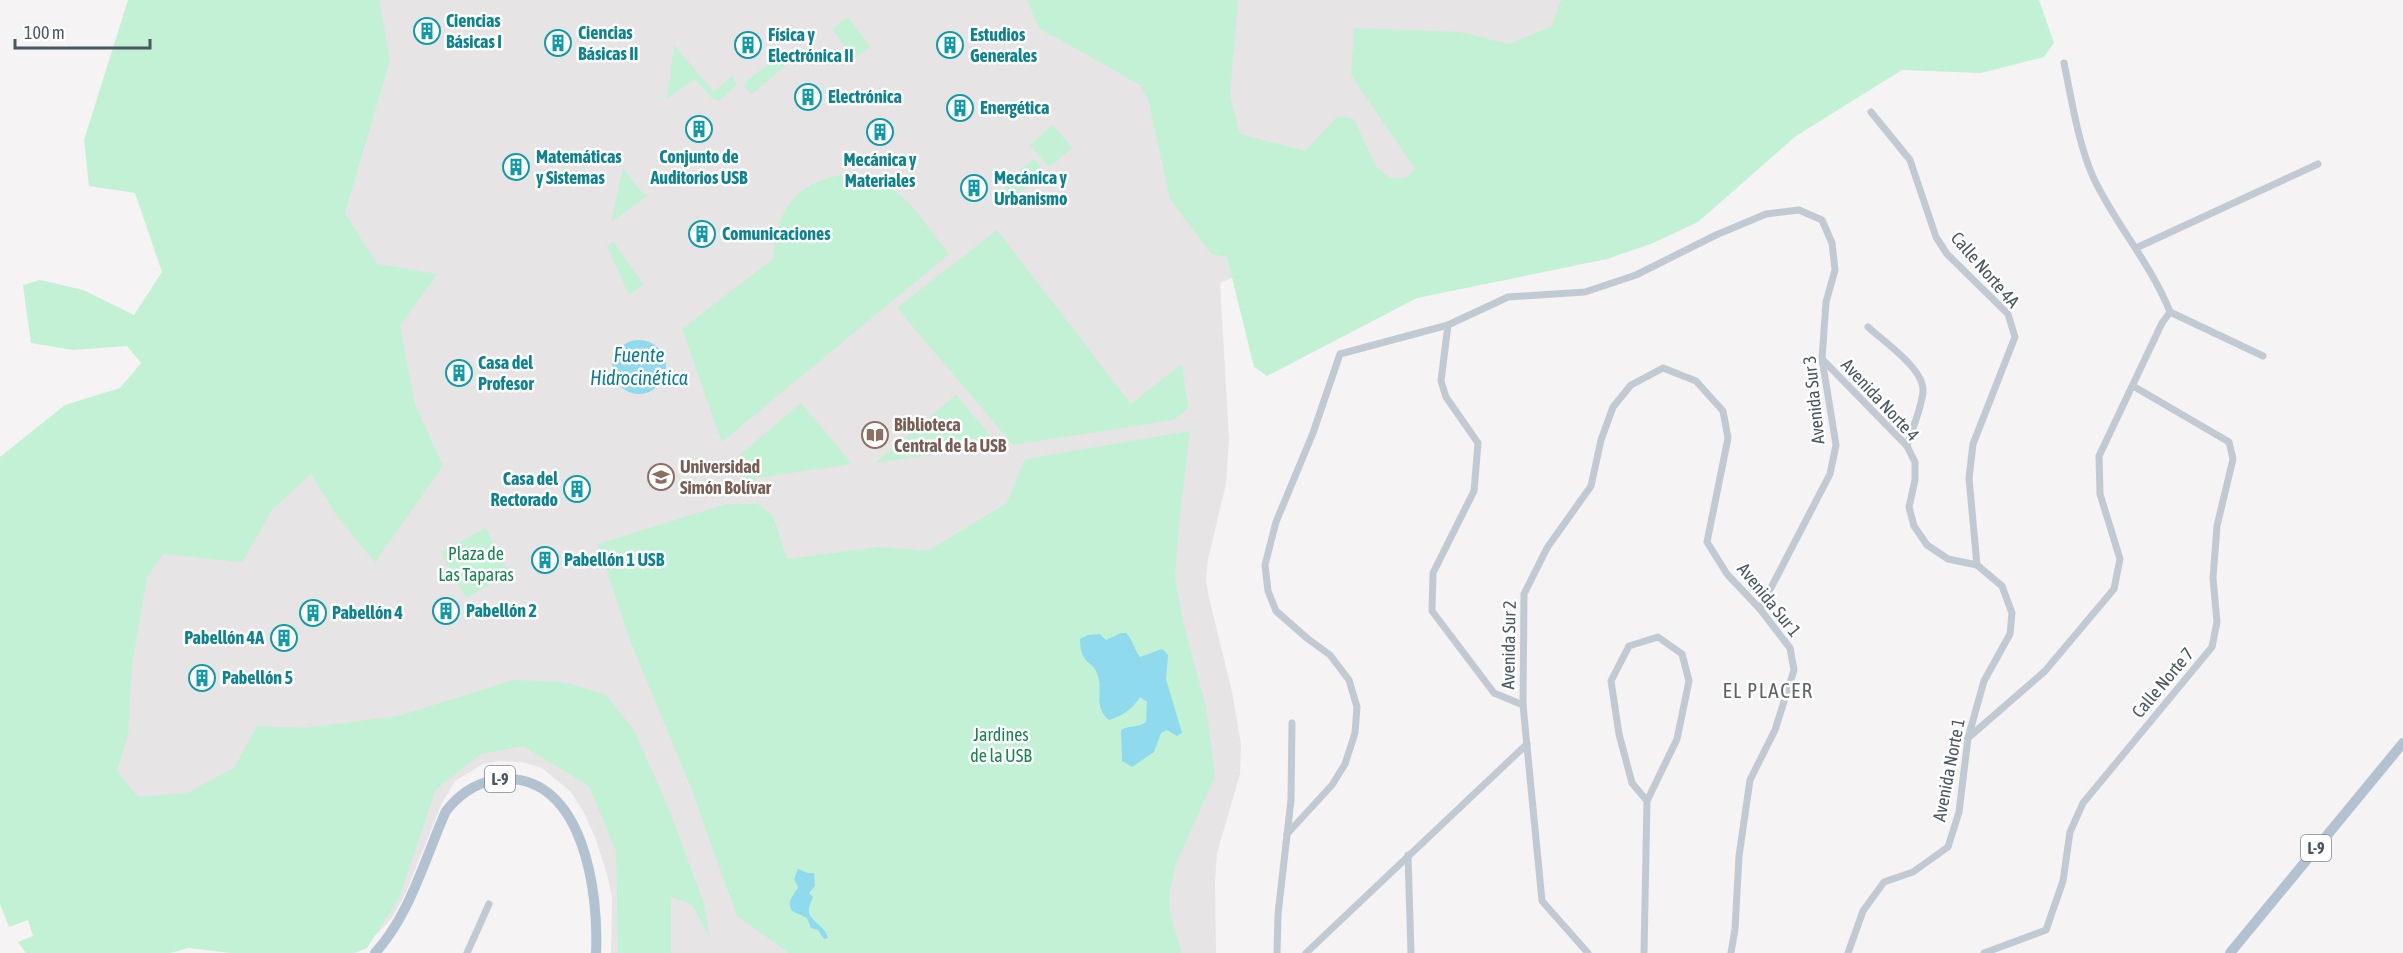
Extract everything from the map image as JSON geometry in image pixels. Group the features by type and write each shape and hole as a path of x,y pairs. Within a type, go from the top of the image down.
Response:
{"main road":[{"name":"L-9","path":"2230,953 2403,743"},
{"name":"L-9","path":"375,953 388,939 401,919 446,811 455,799 483,782 508,779 529,782 549,793 570,819 593,883 597,912 596,953"}],"street":[{"path":"2064,63 2080,134 2093,177 2121,228 2163,293 2170,312 2263,356"},
{"name":"Calle Norte 4A","path":"1871,112 1910,160 1936,237 1947,254 2008,314 2015,337 1973,444 1969,478 1977,565"},
{"path":"2136,248 2318,164"},
{"name":"Avenida Sur 3","path":"1449,325 1508,297 1585,292 1636,275 1716,235 1766,214 1799,210 1822,220 1832,243 1835,270 1826,302 1822,359 1836,445 1830,474 1760,609"},
{"path":"1968,738 2045,671 2114,589 2120,559 2100,494 2098,456 2162,323 2170,312"},
{"path":"1287,834 1332,785 1345,764 1355,733 1357,707 1349,680 1330,655 1276,611 1268,591 1265,565 1276,522 1313,433 1340,354 1449,325 1441,381 1446,397 1478,443 1474,491 1433,573 1432,610 1494,693 1523,705"},
{"path":"1868,327 1916,370 1922,381 1923,393 1907,446"},
{"name":"Avenida Norte 4","path":"1822,359 1907,446 1915,462 1915,480 1909,507 1914,526 1927,545 1948,559 1977,565"},
{"name":"Avenida Sur 2","path":"1588,953 1542,901 1523,705 1524,594 1547,548 1591,486 1601,440 1613,407 1631,385 1663,368"},
{"name":"Avenida Sur 1","path":"1663,368 1696,381 1723,411 1728,438 1707,542 1727,574 1760,609 1790,648 1794,670 1774,730 1750,780 1739,856 1735,929 1731,953"},
{"name":"Calle Norte 7","path":"1984,953 2046,930 2063,881 2070,831 2083,803 2212,647 2217,621 2213,578 2217,526 2233,459 2229,442 2133,386"},
{"name":"Avenida Norte 1","path":"1848,953 1863,911 1884,882 1913,872 1948,847 1959,812 1968,738 1984,681 2010,634 2012,613 2002,586 1977,565"},
{"path":"1644,953 1647,801 1677,739 1689,681 1682,654 1658,637 1629,646 1611,681 1619,734 1632,783 1647,801"},
{"path":"1277,953 1278,915 1291,800 1292,723"},
{"path":"1306,953 1527,744"},
{"path":"1408,855 1411,953"},
{"path":"468,953 489,904"}],"shaded area":[{"name":"Universidad Simón Bolívar","path":"172,0 1803,0 1313,243 1220,283 1229,438 1226,484 1208,559 1206,580 1232,692 1241,744 1240,774 1217,853 1216,953 611,953 612,898 595,837 583,811 570,791 542,768 522,762 499,761 483,764 455,781 442,803 406,892 392,918 377,934 360,944 273,953 229,940 77,953 173,420"}],"green space":[{"path":"128,0 379,0 390,60 345,213 377,264 437,274 400,326 415,404 443,466 375,562 339,519 311,474 272,510 242,562 163,554 147,577 132,664 128,735 117,771 138,797 187,793 234,768 257,726 305,728 398,716 514,680 564,682 606,695 634,730 671,814 704,904 710,938 692,905 671,897 671,953 618,953 616,851 589,786 523,746 481,754 436,789 399,898 367,948 355,953 231,953 189,948 170,953 26,953 18,942 33,936 28,920 9,927 0,904 0,457 65,405 120,388 141,363 127,346 73,350 31,343 23,285 40,280 83,290 134,315 162,272 135,193 89,186 84,140"},
{"path":"1027,0 1238,0 1230,96 1240,134 1305,151 1338,116 1354,119 1376,167 1390,178 1406,178 1415,169 1351,75 1354,28 1460,32 1509,44 1552,26 1561,0 2039,0 2054,43 2044,57 1981,73 1902,70 1796,136 1698,222 1653,243 1607,259 1417,298 1267,376 1254,367 1227,257 1211,254 1170,199 1148,99 1140,85 1039,28"},
{"path":"848,17 870,47 854,59 832,29"},
{"path":"674,45 714,92 732,76 737,84 720,100 714,100 697,81 693,80 667,99"},
{"path":"776,58 780,58 784,67 752,94 744,87 747,81"},
{"path":"1053,125 1072,148 1049,167 1030,145"},
{"path":"1034,159 1044,172 1013,198 1002,185"},
{"path":"623,168 643,194 650,194 611,222"},
{"path":"841,175 862,178 893,190 916,211 949,254 722,442 682,329 773,259 778,227 783,214 799,193 824,179"},
{"path":"997,230 1131,404 1182,364 1188,408 1174,420 1013,445 897,308"},
{"path":"613,241 643,284 629,295 607,246"},
{"path":"956,395 998,445 875,463"},
{"path":"801,403 852,464 744,480 737,457"},
{"name":"Jardines de la USB","path":"1190,431 1175,578 1184,626 1206,707 1215,776 1175,866 1169,897 1171,917 1182,953 789,953 737,916 690,785 631,643 598,544 726,504 758,504 773,516 787,559 878,547 928,551 1007,503 1025,459"},
{"name":"Plaza de Las Taparas","path":"486,528 509,574 466,598 441,552"}],"water":[{"name":"Fuente Hidrocinética","path":"639,340 649,342 658,348 664,357 666,367 664,377 658,386 649,392 639,394 629,392 620,386 614,377 612,367 614,357 620,348 629,342"},
{"path":"1126,633 1140,657 1162,649 1168,655 1166,679 1182,733 1177,736 1167,730 1161,733 1154,752 1132,767 1122,761 1121,730 1146,722 1147,702 1140,697 1127,712 1109,720 1101,710 1096,671 1082,654 1080,639 1088,635 1100,634 1106,640"},
{"path":"798,869 814,873 815,886 809,893 813,897 809,907 810,914 828,938 824,939 818,930 811,928 807,918 792,911 790,907 790,901 798,887 794,879"}],"place":[{"name":"Ciencias Básicas I","path":"427,31"},
{"name":"Ciencias Básicas II","path":"558,43"},
{"name":"Física y Electrónica II","path":"748,45"},
{"name":"Estudios Generales","path":"950,45"},
{"name":"Electrónica","path":"808,97"},
{"name":"Energética","path":"960,108"},
{"name":"Conjunto de Auditorios USB","path":"699,129"},
{"name":"Mecánica y Materiales","path":"880,132"},
{"name":"Matemáticas y Sistemas","path":"516,167"},
{"name":"Mecánica y Urbanismo","path":"974,188"},
{"name":"Comunicaciones","path":"702,234"},
{"name":"Casa del Profesor","path":"459,373"},
{"name":"Biblioteca Central de la USB","path":"875,435"},
{"name":"Universidad Simón Bolívar","path":"661,477"},
{"name":"Casa del Rectorado","path":"577,489"},
{"name":"Pabellón 1 USB","path":"545,560"},
{"name":"Pabellón 2","path":"446,611"},
{"name":"Pabellón 4","path":"313,613"},
{"name":"Pabellón 4A","path":"284,638"},
{"name":"Pabellón 5","path":"202,678"}],"district":[{"name":"EL PLACER","path":"1768,691"}]}
